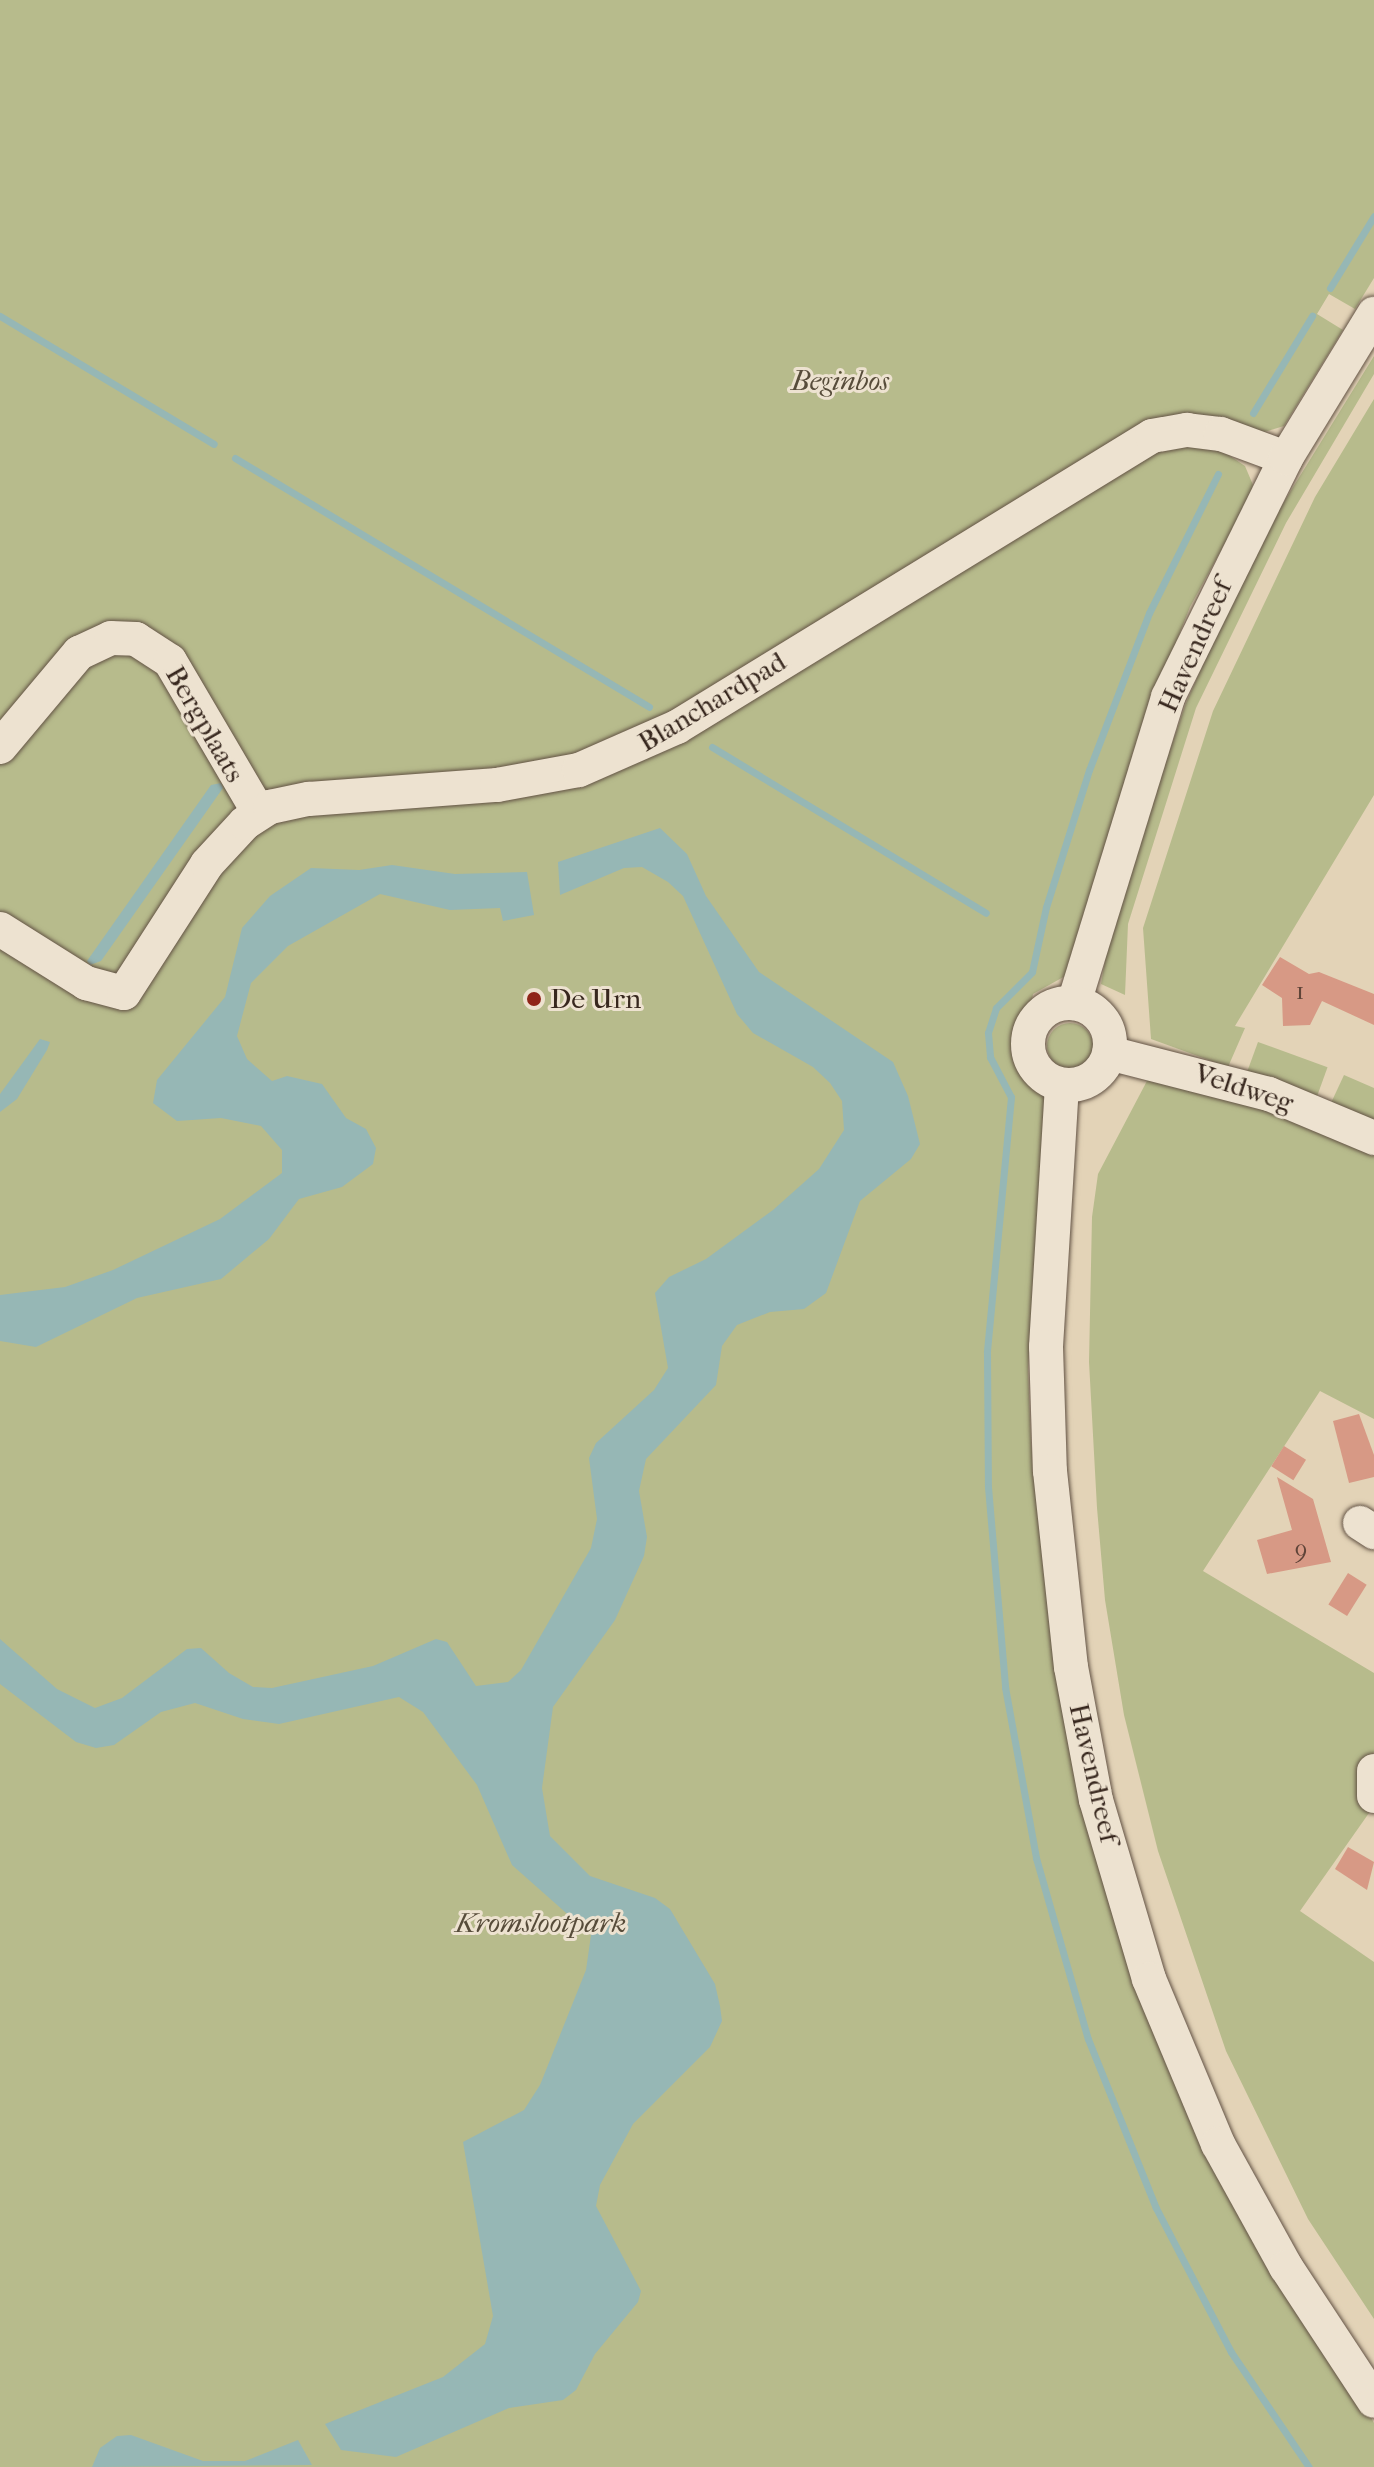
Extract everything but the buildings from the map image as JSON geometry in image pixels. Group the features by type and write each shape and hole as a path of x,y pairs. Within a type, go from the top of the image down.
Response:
{"street":[{"name":"Havendreef","path":"1074,1003 1168,697 1286,458 1374,314"},
{"name":"Blanchardpad","path":"0,929 86,983 124,993 207,864 259,813 309,799 530,780 628,752 1152,436 1187,430 1221,434 1286,458"},
{"name":"Bergplaats","path":"0,747 79,653 111,638 136,639 170,661 259,813"},
{"path":"1074,1003 1098,1015 1110,1039 1109,1053 1097,1074 1062,1085 1037,1071 1027,1045 1036,1019 1046,1009 1074,1003"},
{"name":"Veldweg","path":"1109,1053 1269,1094 1374,1138"},
{"name":"Havendreef","path":"1062,1085 1046,1347 1050,1471 1071,1667 1096,1800 1149,1979 1218,2144 1286,2267 1374,2401"},
{"path":"1374,1771 1374,1796"}],"green space":[{"name":"Kromslootpark","path":"0,0 1374,0 1374,278 1355,309 1329,294 1317,314 1343,330 1284,426 1261,433 1246,431 1230,456 1245,466 1253,485 1248,501 1190,607 1136,743 1067,975 1033,994 1020,1067 1046,1098 1028,1369 1031,1444 1051,1611 1139,1983 1374,2423 1374,2467 0,2467"},
{"path":"1374,356 1374,374 1286,523 1196,708 1128,924 1125,995 1101,984 1112,920 1186,703 1253,552"},
{"path":"1374,399 1374,795 1235,1026 1245,1028 1228,1067 1151,1039 1143,928 1213,711 1315,497"},
{"path":"1070,1023 1079,1024 1086,1030 1092,1037 1092,1055 1086,1062 1079,1068 1070,1069 1061,1068 1054,1062 1048,1055 1047,1046 1048,1037 1054,1030 1061,1024"},
{"path":"1258,1042 1328,1067 1317,1097 1247,1072"},
{"path":"1344,1075 1374,1088 1374,1123 1331,1103"},
{"path":"1148,1079 1215,1090 1374,1150 1374,1419 1320,1391 1203,1571 1374,1673 1374,1752 1358,1781 1369,1813 1300,1911 1374,1962 1374,2319 1308,2219 1226,2051 1158,1851 1124,1715 1105,1600 1097,1508 1089,1362 1092,1217 1098,1174"}],"water":[{"path":"221,783 223,788 101,961 90,965 87,961 211,785"},
{"path":"660,828 687,854 706,896 759,972 893,1062 908,1096 920,1144 911,1159 860,1201 826,1293 804,1309 770,1312 737,1325 722,1346 716,1385 646,1459 639,1491 647,1537 644,1556 615,1620 553,1707 542,1788 550,1836 590,1876 655,1898 670,1909 715,1984 720,2006 722,2021 710,2047 633,2124 600,2185 596,2206 641,2291 638,2302 595,2354 576,2390 563,2400 509,2408 396,2457 341,2450 325,2424 443,2377 485,2344 493,2316 463,2142 524,2110 540,2085 586,1970 591,1935 512,1865 477,1785 423,1712 399,1697 279,1724 243,1719 195,1703 161,1712 114,1745 96,1748 76,1742 0,1684 0,1639 57,1689 95,1708 122,1698 187,1649 201,1648 229,1673 253,1687 272,1688 373,1666 436,1639 447,1642 476,1686 508,1682 521,1670 591,1548 597,1519 589,1458 596,1443 654,1390 668,1368 655,1293 669,1277 706,1259 773,1210 819,1169 844,1130 842,1101 830,1083 813,1067 753,1033 737,1014 683,896 668,882 642,867 624,868 560,895 558,862"},
{"path":"392,865 455,874 527,872 534,915 503,921 500,908 450,910 380,894 288,946 251,983 237,1036 247,1059 272,1081 287,1076 322,1084 346,1118 366,1129 376,1148 373,1164 342,1187 299,1199 269,1239 221,1279 137,1298 36,1347 0,1341 0,1295 65,1287 113,1270 220,1219 282,1173 282,1150 261,1126 221,1118 177,1121 153,1103 157,1080 225,997 242,928 270,896 311,868 359,870"},
{"path":"40,1039 50,1042 47,1050 17,1099 0,1112 0,1094"},
{"path":"131,2435 203,2461 245,2461 298,2440 312,2465 92,2467 100,2448 117,2436"}],"waterway":[{"path":"1330,288 1374,216"},
{"path":"0,316 214,444"},
{"path":"1253,413 1312,316"},
{"path":"235,458 649,707"},
{"path":"1218,474 1149,613 1089,770 1046,907 1032,972 996,1008 988,1033 990,1057 1011,1097 987,1352 988,1487 1005,1687 1036,1858 1088,2039 1156,2208 1231,2352 1309,2467"},
{"path":"712,747 986,913"}],"place":[{"name":"De Urn","path":"534,999"}],"park label":[{"name":"Beginbos","path":"840,381"}]}
